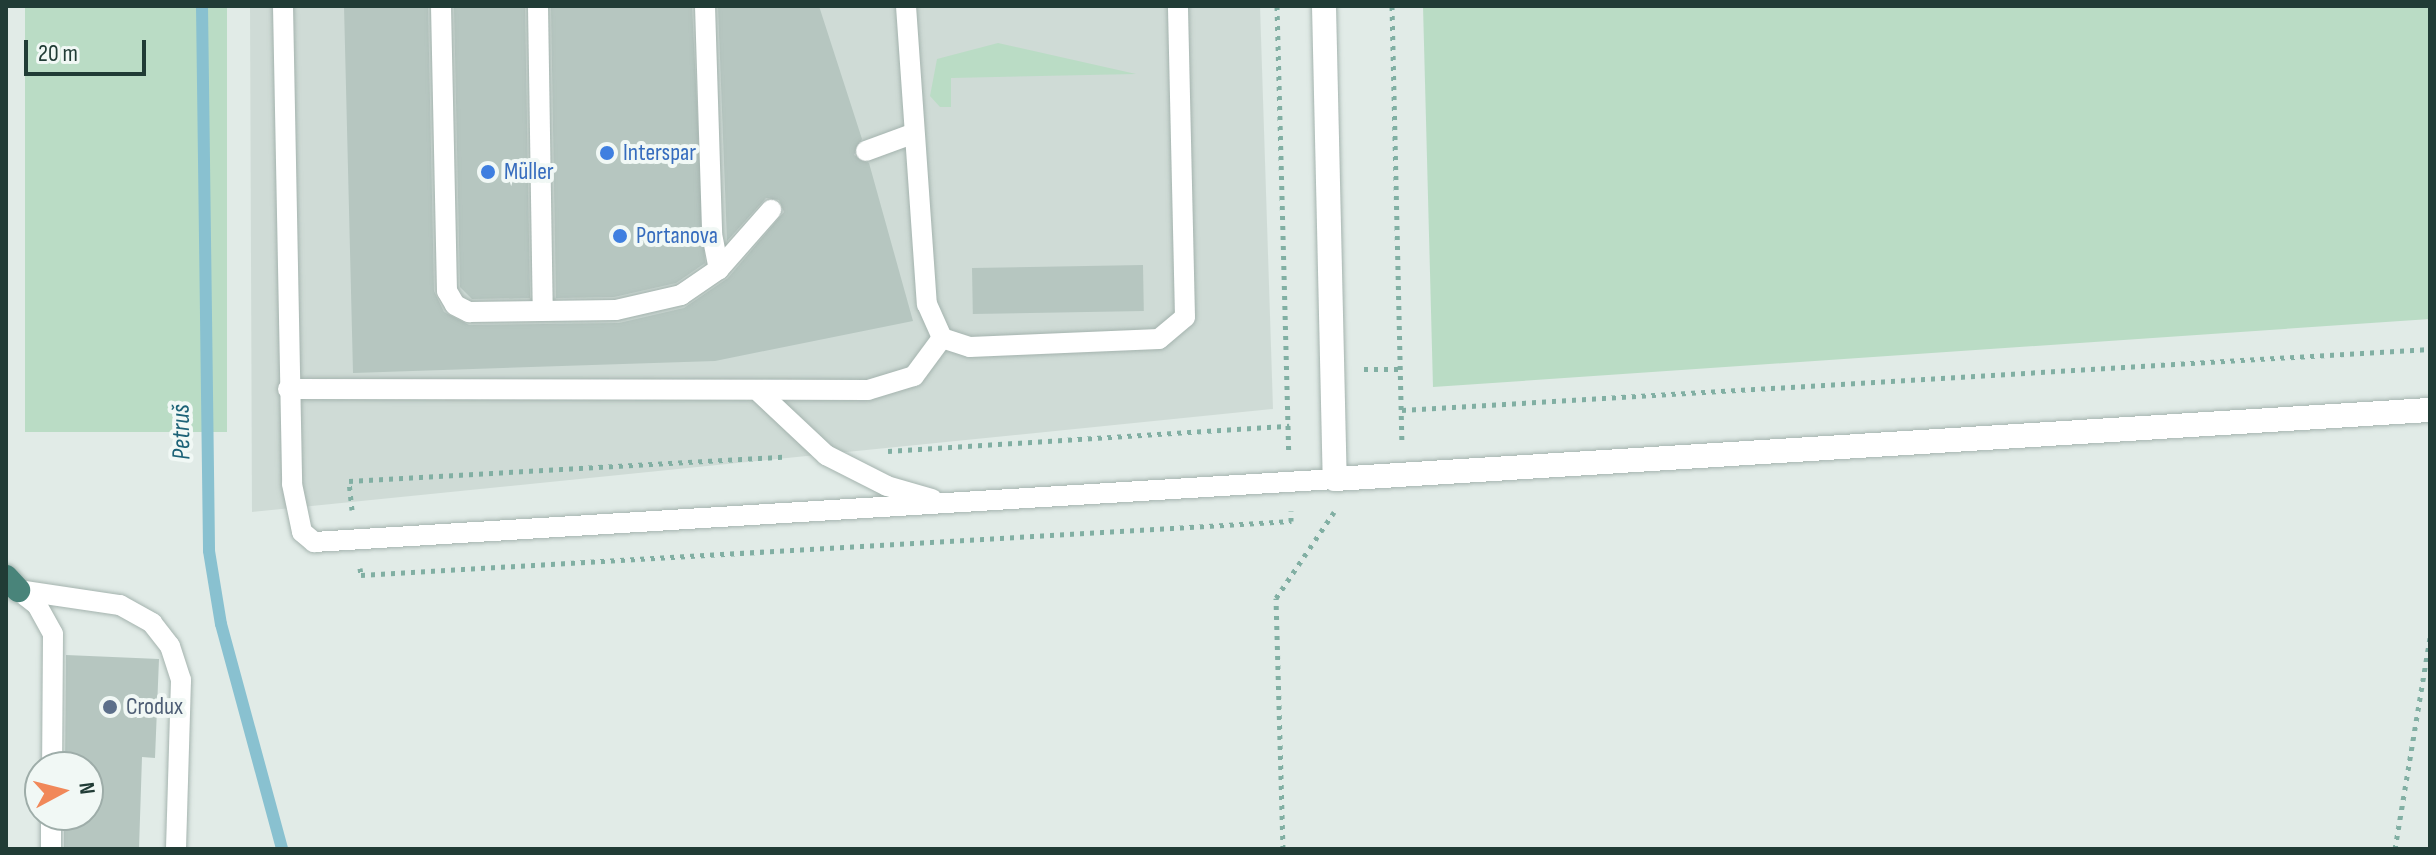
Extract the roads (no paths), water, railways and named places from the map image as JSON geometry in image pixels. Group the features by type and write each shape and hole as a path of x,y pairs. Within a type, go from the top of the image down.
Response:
{"street":[{"path":"1324,6 1335,479 2430,410"}],"lane":[{"path":"283,6 292,484 302,532 314,542 1335,479"},
{"path":"441,6 447,291 469,312 651,304 681,295 719,269 771,210"},
{"path":"538,6 543,311"},
{"path":"705,6 707,111 719,269"},
{"path":"906,6 912,134 927,304 942,338 970,347 1159,339 1185,317 1178,6"},
{"path":"866,151 912,134"},
{"path":"288,389 760,393 894,386 914,376 942,338"},
{"path":"760,393 826,455 887,486 948,504"},
{"path":"12,584 37,605 53,634 52,751"},
{"path":"12,584 120,605 152,623 170,646 181,680 176,849"}],"waterway":[{"name":"Petruš","path":"202,6 209,551 221,624 282,849"}],"place":[{"name":"Interspar","path":"607,153"},
{"name":"Müller","path":"488,172"},
{"name":"Portanova","path":"620,236"},
{"name":"Crodux","path":"110,707"}]}
